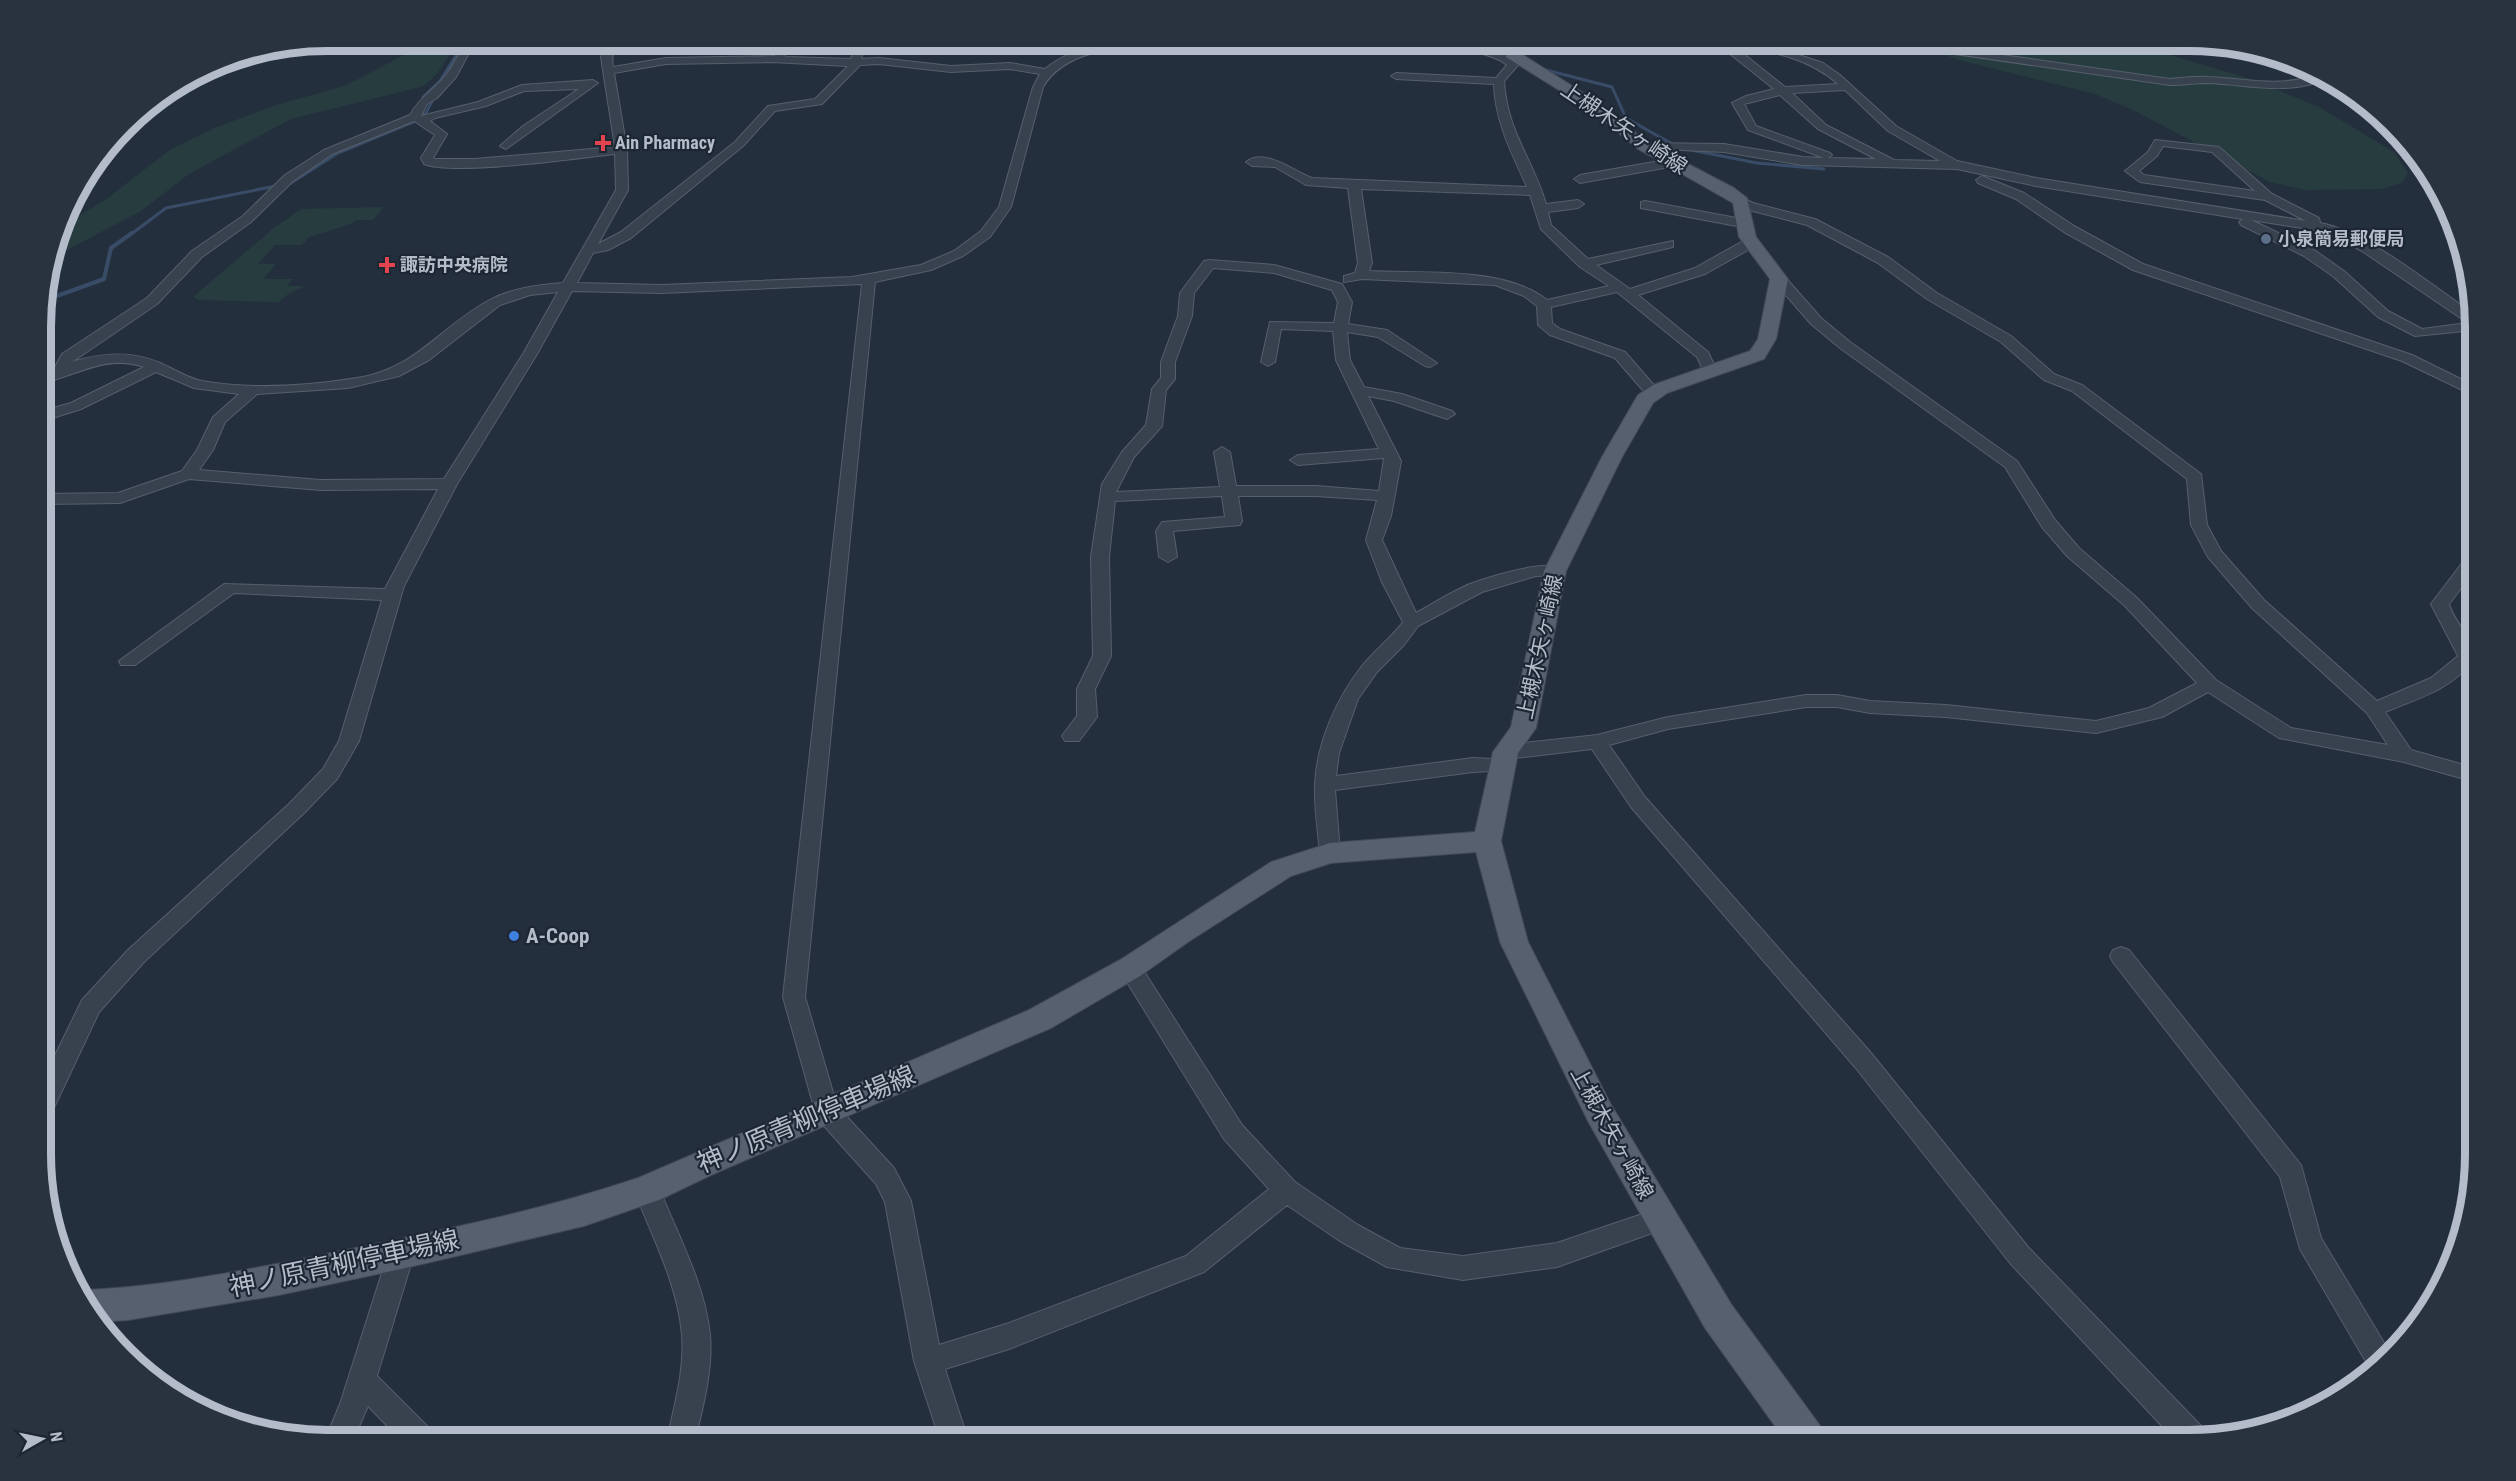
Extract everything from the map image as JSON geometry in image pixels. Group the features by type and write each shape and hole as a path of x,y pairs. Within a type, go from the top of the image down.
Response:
{"main road":[{"name":"上槻木矢ヶ崎線","path":"1509,51 1596,107 1657,151 1728,191 1779,279 1767,339 1757,355 1653,393 1645,399 1628,426 1555,571 1523,728 1504,758 1487,841 1514,942 1599,1112 1718,1316 1774,1397 1800,1430"},
{"name":"神ノ原青柳停車場線","path":"96,1306 128,1304 268,1281 401,1254 584,1211 647,1190 1040,1018 1130,968 1178,934 1281,869 1330,853 1487,841"}],"street":[{"path":"418,119 427,99 452,75 465,51"},
{"path":"51,1088 90,1006 136,956 273,830 330,774 349,741 392,595 449,484 530,354 590,250 621,190 621,150 606,57 608,51"},
{"path":"777,51 783,60"},
{"path":"590,250 603,247 626,235 739,144 772,108 818,102 848,74 858,51"},
{"path":"51,376 81,363 127,359 156,366 199,385 254,389 365,382 390,374 423,358 485,306 528,291 567,287 650,289 827,283 869,279 909,271 962,251 992,227 1005,207 1038,87 1045,72 1061,62 1091,51"},
{"path":"1482,51 1489,54 1502,51"},
{"path":"1396,76 1499,81 1513,68 1507,51"},
{"path":"1733,51 1785,92 1822,127 1862,149 1898,164"},
{"path":"1769,51 1815,63 1848,87 1884,122 1908,139 1956,165"},
{"path":"1960,51 2170,82 2207,80 2277,87 2313,80"},
{"path":"506,146 521,131 609,73 666,62 783,60 889,62 951,69 1001,66 1045,72"},
{"path":"1499,81 1500,105 1505,124 1545,226 1585,264 1624,290 1703,355 1710,371"},
{"path":"60,372 67,357 152,301 197,254 247,219 281,185 328,152 418,119 482,104 522,88 590,85"},
{"path":"1848,87 1785,92 1747,98 1738,103 1752,128 1848,163"},
{"path":"418,119 441,134 427,158 433,163 469,164 621,150"},
{"path":"2268,196 2140,178 2132,171 2152,154 2158,142 2215,149 2268,196 2370,250 2464,317"},
{"path":"1580,179 1657,151 1687,145 1724,148 1803,161 1956,165 2036,182 2331,230"},
{"path":"1252,162 1278,164 1297,177 1310,182 1533,191"},
{"path":"1940,165 2019,196 2069,229 2138,267 2408,358 2465,387"},
{"path":"1354,184 1365,263 1361,275"},
{"path":"1540,209 1578,204"},
{"path":"1645,205 1744,222"},
{"path":"1544,305 1624,290 1700,271 1744,222 1749,206 1811,222 1883,260 1932,296 2006,339 2049,377 2077,388 2195,477 2199,525 2214,553 2258,604 2374,709 2404,755"},
{"path":"2215,210 2309,253 2339,274 2383,314 2420,333 2465,326"},
{"path":"1585,264 1668,244"},
{"path":"1072,736 1087,717 1086,689 1102,656 1100,557 1110,484 1128,455 1154,426 1159,389 1168,380 1168,362 1185,316 1187,293 1209,264 1251,266 1295,274 1332,285 1344,297 1343,327 1339,337 1343,360 1393,461 1383,516 1374,540 1390,582 1412,622"},
{"path":"1332,285 1361,275 1497,281 1529,293 1544,305 1545,325 1555,332 1620,355 1653,393"},
{"path":"869,279 815,777 795,997 826,1111 885,1176 898,1201 928,1361 951,1430"},
{"path":"1779,279 1809,314 1845,345 2011,464 2048,523 2073,552 2139,610 2209,684 2286,733 2404,755 2465,772"},
{"path":"1268,362 1275,325 1343,327 1382,333 1430,363"},
{"path":"51,414 76,406 156,366"},
{"path":"188,474 205,450 218,420 254,389"},
{"path":"1358,390 1397,397 1447,414"},
{"path":"1168,557 1164,531 1168,526 1234,521 1222,452"},
{"path":"1298,460 1389,453"},
{"path":"51,499 120,498 188,474 321,485 449,484"},
{"path":"1107,497 1229,491 1328,490 1386,496"},
{"path":"1330,853 1325,784 1329,753 1349,698 1370,668 1398,641 1412,622 1476,588 1535,571 1555,571"},
{"path":"2465,571 2440,604 2442,618 2463,643 2465,650"},
{"path":"128,661 230,588 392,595"},
{"path":"2374,709 2442,680 2459,669 2465,659"},
{"path":"1325,784 1473,765 1598,742 1668,723 1806,701 1837,701 1870,707 1946,711 2039,723 2096,727 2155,713 2209,684"},
{"path":"1598,742 1645,811 1863,1060 2019,1255 2185,1430"},
{"path":"2121,956 2292,1173 2309,1241 2377,1356"},
{"path":"1130,968 1233,1132 1286,1190 1349,1233 1396,1259 1462,1268 1557,1255 1660,1219"},
{"path":"647,1190 687,1299 696,1335 690,1396 683,1430"},
{"path":"928,1361 1009,1336 1195,1264 1234,1235 1286,1190"},
{"path":"343,1430 362,1380 401,1254"},
{"path":"362,1380 411,1430"}],"green space":[{"path":"411,51 452,51 435,75 421,87 291,119 189,174 141,211 61,253 73,220 105,200 171,149 217,127 273,106 347,85"},
{"path":"1932,51 2151,51 2163,53 2248,78 2319,107 2394,152 2408,173 2402,183 2381,189 2305,190 2270,182 2133,110 2095,94"},
{"path":"384,207 373,220 356,220 351,224 309,237 302,245 275,245 258,264 276,264 263,279 293,279 287,286 305,286 279,302 199,300 193,297 275,227 301,209"}],"waterway":[{"path":"130,235 166,208 291,183 338,153 413,122 426,113 432,101 423,97 440,81 459,51"},
{"path":"1519,51 1525,58"},
{"path":"1546,70 1612,87 1626,118 1674,145"},
{"path":"1686,149 1757,163 1824,169"},
{"path":"53,298 104,279 111,248 132,233"}],"place":[{"name":"Ain Pharmacy","path":"603,143"},
{"name":"小泉簡易郵便局","path":"2266,239"},
{"name":"諏訪中央病院","path":"387,265"},
{"name":"A-Coop","path":"514,936"}]}
